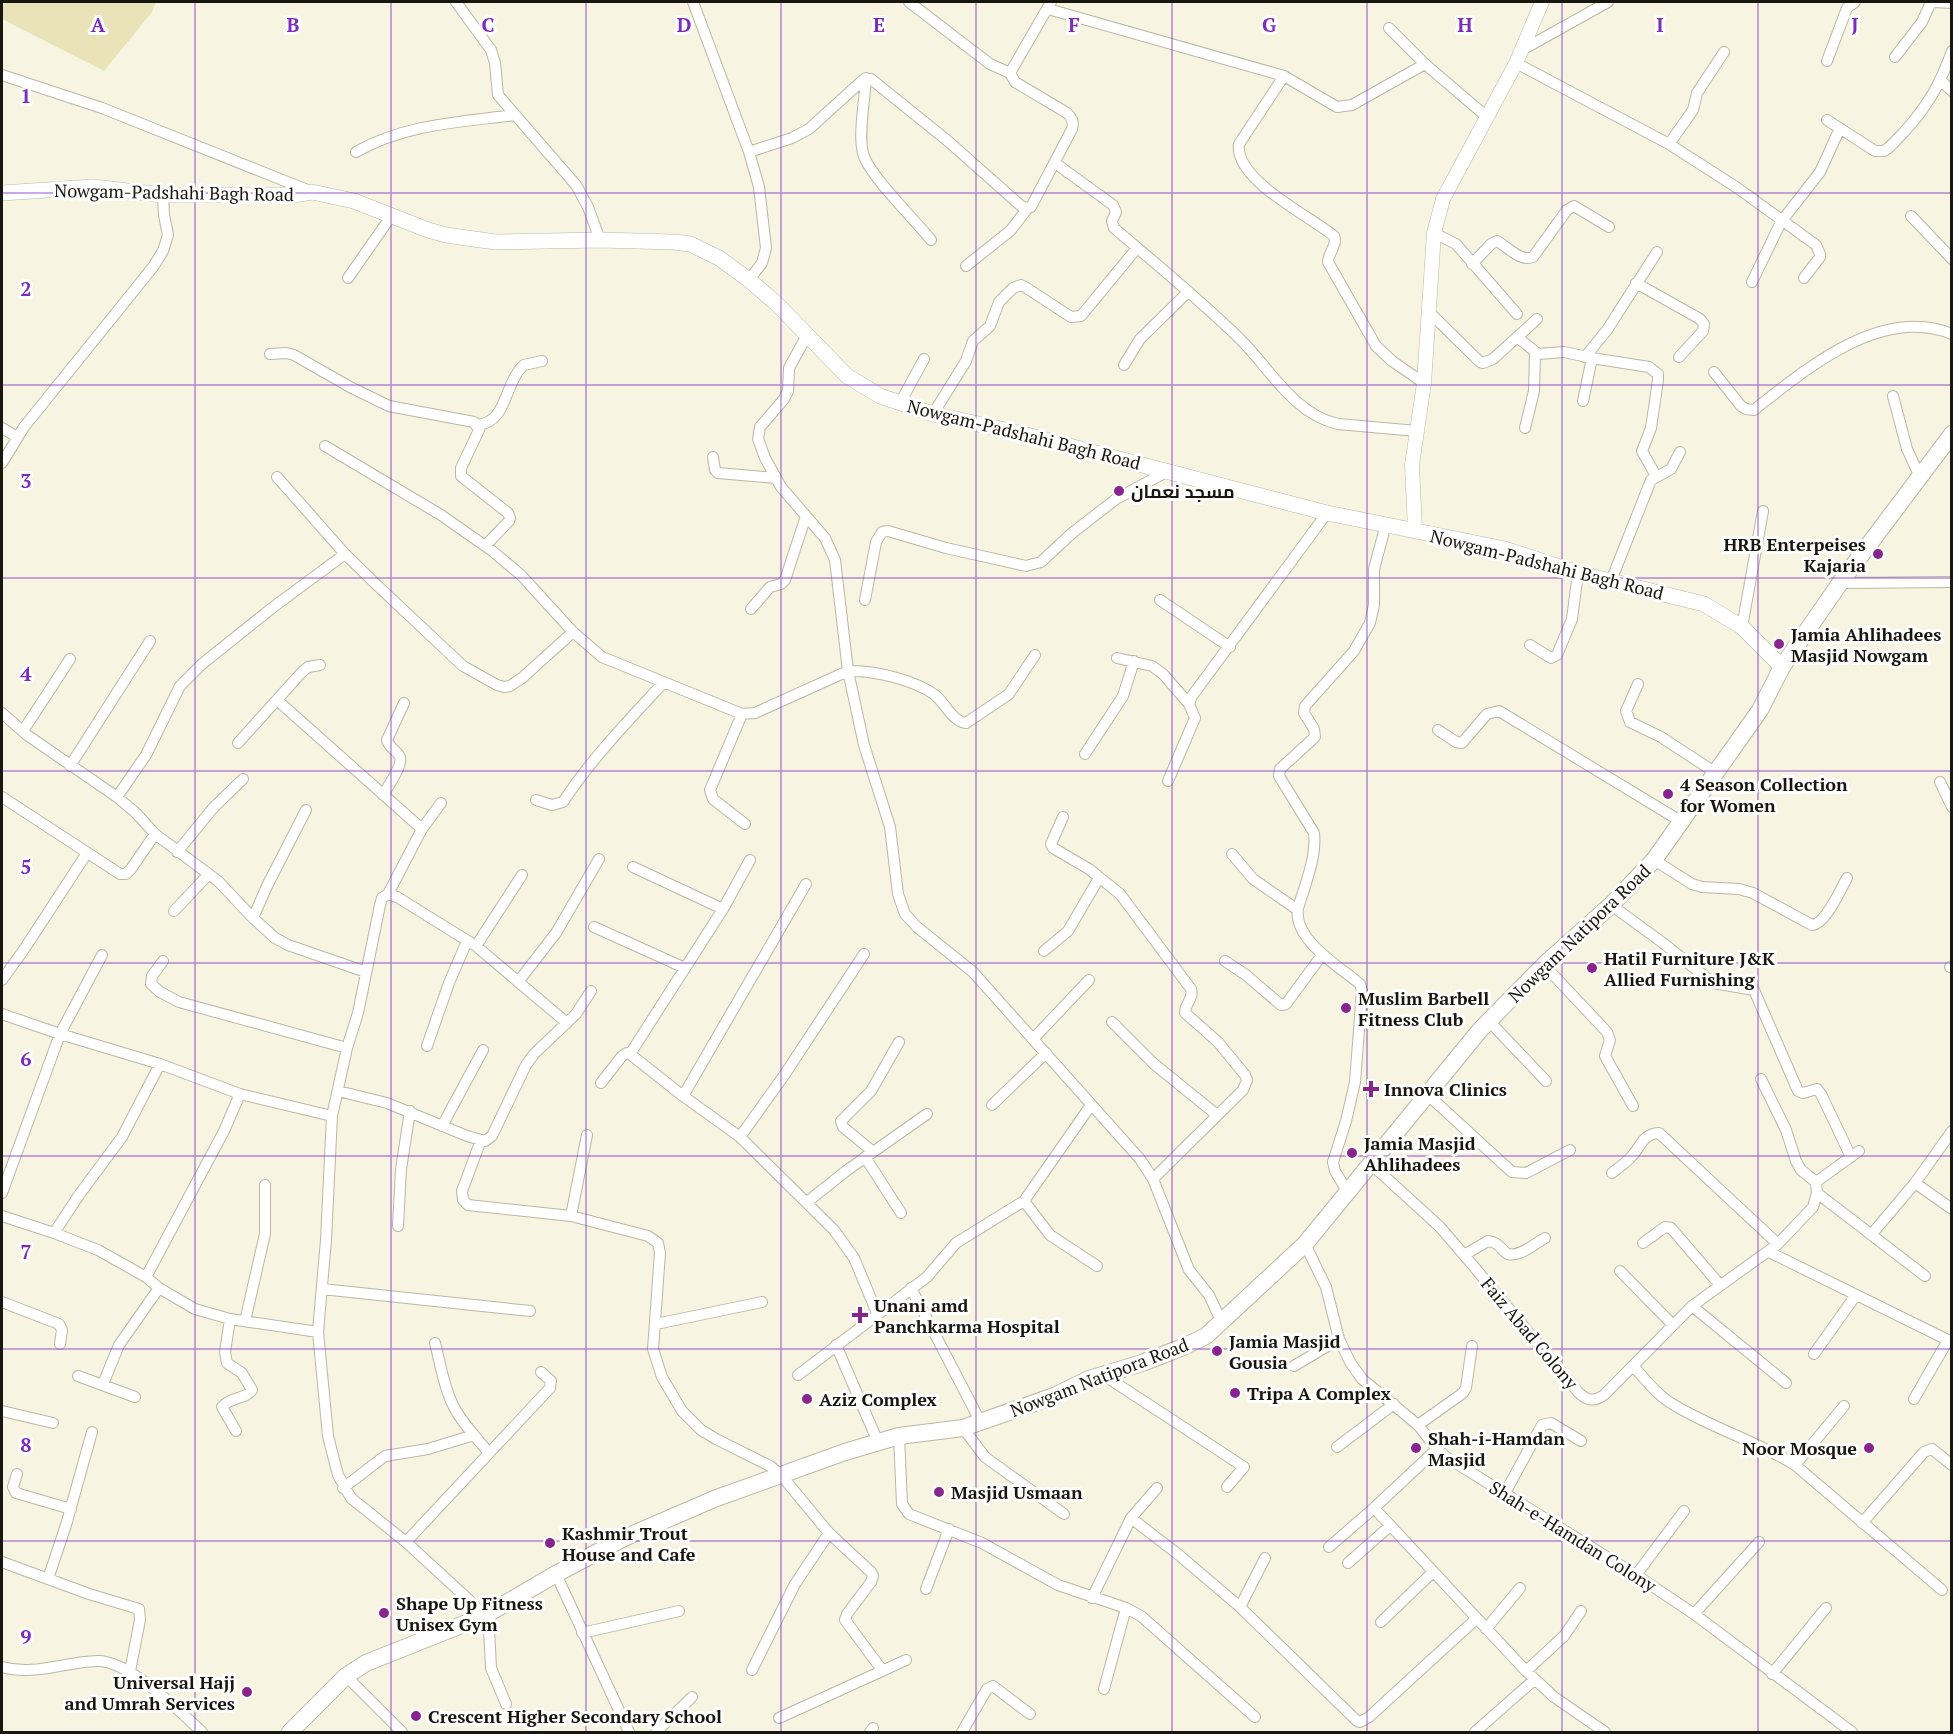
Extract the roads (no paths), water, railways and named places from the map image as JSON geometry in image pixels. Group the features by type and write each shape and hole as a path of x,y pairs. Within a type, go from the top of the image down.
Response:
{"main road":[{"name":"Nowgam-Padshahi Bagh Road","path":"2,193 93,187 163,195 293,195 312,192 354,201 446,235 495,242 600,240 690,244 719,258 749,280 777,304 806,337 847,376 880,396 933,414 1027,435 1327,513 1505,549 1578,573 1704,604 1742,627 1782,667"},
{"name":"Nowgam Natipora Road","path":"290,1732 346,1676 366,1663 484,1616 624,1538 714,1499 845,1452 899,1436 963,1428 1054,1396 1102,1374 1142,1363 1206,1336 1305,1244 1489,1021 1544,965 1611,905 1654,860 1760,710 1782,667 1840,583 1952,434"}],"street":[{"path":"456,2 491,50 495,63 496,90 501,100 576,185 588,207 600,240"},
{"path":"693,2 749,152 762,202 766,248 762,263 749,280"},
{"path":"909,2 990,64 1010,73 1015,82 1072,117 1072,129 1034,204 1028,208 1010,231 966,266"},
{"path":"1415,530 1411,478 1424,383 1434,233 1443,199 1519,56 1541,2"},
{"path":"1519,56 1608,2"},
{"path":"1827,61 1847,8 1856,2"},
{"path":"1895,57 1922,22 1933,2 1952,3"},
{"path":"1010,73 1050,5 1284,76 1341,108 1352,105 1425,64"},
{"path":"1389,28 1425,64 1487,117"},
{"path":"1827,120 1875,151 1884,152 1924,109 1941,81 1952,51"},
{"path":"1669,144 1693,110 1697,93 1724,52"},
{"path":"1519,56 1669,144 1739,189 1781,222 1816,245 1820,257 1804,278"},
{"path":"2,75 102,108 312,192"},
{"path":"1284,76 1239,144 1241,158 1259,184 1334,236 1335,243 1328,262 1368,335 1383,355 1424,383"},
{"path":"749,152 792,138 809,129 866,78"},
{"path":"866,78 876,81 1020,205 1028,208"},
{"path":"866,78 862,147 864,158 874,174 931,240"},
{"path":"1941,81 1952,91"},
{"path":"357,152 373,142 415,129 515,115"},
{"path":"1752,282 1781,222 1820,172 1840,128"},
{"path":"1055,163 1113,206 1116,212 1112,221 1114,228 1244,343 1279,384 1318,417 1338,424 1417,431"},
{"path":"2,463 17,437 163,252 168,235 163,195"},
{"path":"1472,264 1491,244 1497,241 1522,258 1533,257 1567,210 1574,206 1609,227"},
{"path":"348,278 392,215"},
{"path":"1911,216 1952,259"},
{"path":"1434,233 1456,244 1517,314"},
{"path":"933,414 966,361 973,341 990,326 997,306 1013,288 1021,285 1071,317 1081,316 1137,248"},
{"path":"1582,401 1589,358 1656,252"},
{"path":"1636,283 1700,319 1704,324 1703,331 1679,357"},
{"path":"1124,365 1140,339 1188,292"},
{"path":"1428,311 1480,362 1484,363 1493,359 1537,319"},
{"path":"1714,372 1741,406 1746,410 1754,410 1823,359 1876,333 1890,328 1913,326 1952,334"},
{"path":"806,337 789,368 788,391 784,399 760,427 758,434 760,447 790,499 825,538 835,560 848,671 864,745 890,827 898,894 905,914 917,927 973,972 1133,1150 1153,1179 1189,1270 1209,1295 1222,1323"},
{"path":"1517,337 1541,355 1564,352 1649,367 1658,374 1651,428 1642,451 1656,476"},
{"path":"1525,428 1534,391 1535,352"},
{"path":"270,354 294,355 389,406 470,420 477,425 479,430 461,468 461,476 508,513 510,518 485,546"},
{"path":"900,403 924,359"},
{"path":"477,425 486,424 494,419 524,365 542,361"},
{"path":"1893,396 1906,449 1920,477"},
{"path":"2,428 17,437"},
{"path":"326,446 441,515 485,546 521,575 573,632 602,657 742,714 761,711 848,671 866,671 883,674 928,691 937,697 958,721 966,723 1008,694 1035,655"},
{"path":"1611,581 1636,523 1648,486 1656,476 1671,469 1680,452"},
{"path":"713,457 715,470 721,474 776,478"},
{"path":"865,600 876,542 882,532 888,531 946,548 1026,566 1033,565 1041,562 1071,534 1116,499 1168,471"},
{"path":"277,477 345,554 463,666 497,685 510,686 522,678 573,632"},
{"path":"1742,627 1763,511"},
{"path":"1189,704 1192,696 1327,513"},
{"path":"751,609 770,587 781,584 785,580 806,516"},
{"path":"1347,1191 1335,1171 1333,1162 1355,1082 1362,991 1356,981 1322,955 1300,927 1298,910 1310,873 1315,840 1312,828 1281,781 1279,772 1313,740 1315,733 1304,713 1305,706 1354,651 1370,623 1374,605 1374,569 1386,524"},
{"path":"117,797 146,754 180,686 202,664 272,608 345,554"},
{"path":"1530,645 1551,658 1557,655 1572,619 1578,573"},
{"path":"1840,583 1952,582"},
{"path":"1160,600 1230,647"},
{"path":"70,766 150,641"},
{"path":"1117,658 1145,663 1159,670 1189,704 1195,718 1168,782"},
{"path":"23,731 70,659"},
{"path":"1085,754 1123,696 1134,662"},
{"path":"238,743 306,669 320,665"},
{"path":"536,800 552,805 563,802 602,749 664,682"},
{"path":"1638,684 1626,711 1630,722 1661,738 1716,773"},
{"path":"277,700 422,829"},
{"path":"383,795 402,761 387,740 404,704"},
{"path":"1438,730 1456,742 1462,743 1487,714 1499,711 1682,822"},
{"path":"2,713 70,766 117,797 155,834 230,891 253,918 275,938 288,945 366,972"},
{"path":"742,714 710,790 713,799 745,824"},
{"path":"177,852 214,807 243,779"},
{"path":"1940,782 1952,807"},
{"path":"2,797 118,873 126,874 155,834"},
{"path":"441,803 422,829 380,905 358,1013 347,1048 333,1116 328,1218 318,1332 328,1436 343,1488 359,1506 406,1542 484,1616 489,1628 491,1668 506,1704"},
{"path":"253,918 306,810"},
{"path":"1063,817 1051,844 1053,848 1082,864 1127,901 1189,984 1193,993 1185,1010 1187,1016 1218,1042 1247,1080 1243,1090 1153,1179"},
{"path":"2,980 87,852"},
{"path":"1232,854 1253,879 1298,910"},
{"path":"518,982 556,933 599,859"},
{"path":"630,1054 723,909 750,860"},
{"path":"1654,860 1692,884 1753,893 1812,925 1817,925 1824,919 1847,878"},
{"path":"633,867 723,909"},
{"path":"174,911 209,874"},
{"path":"427,1046 449,983 471,943 522,875"},
{"path":"1044,951 1068,931 1099,878"},
{"path":"684,1096 806,884"},
{"path":"388,894 397,897 471,943 567,1023"},
{"path":"1611,905 1713,983 1754,990 1798,1091 1803,1093 1817,1089 1855,1154 1816,1188"},
{"path":"594,927 685,968"},
{"path":"740,1137 785,1074 864,954"},
{"path":"2,1193 60,1034 102,955"},
{"path":"1225,961 1246,975 1281,1005 1286,1004 1322,955"},
{"path":"163,961 152,976 152,984 160,992 179,1002 347,1048"},
{"path":"1544,965 1607,1032 1610,1040 1605,1056 1634,1106"},
{"path":"1033,1039 1089,980"},
{"path":"338,1091 410,1111 442,1126 485,1141 492,1136 526,1065 534,1054 576,1014 591,990"},
{"path":"2,1014 160,1064 240,1094 333,1116"},
{"path":"1489,1021 1546,1081"},
{"path":"1112,1022 1154,1064 1217,1115"},
{"path":"899,1042 871,1091 841,1121 843,1127 869,1154 901,1213"},
{"path":"442,1126 483,1050"},
{"path":"992,1105 1046,1053"},
{"path":"601,1083 622,1056 630,1054 740,1137 807,1202 849,1249 878,1312"},
{"path":"54,1233 122,1137 160,1064"},
{"path":"1761,1079 1783,1124 1801,1170 1816,1188 1871,1236 1925,1276"},
{"path":"146,1277 225,1131 240,1094"},
{"path":"1428,1095 1512,1172 1526,1173 1570,1150"},
{"path":"798,1375 932,1272 946,1252 956,1244 1024,1202 1091,1105"},
{"path":"399,1226 401,1169 410,1111"},
{"path":"807,1202 869,1154 927,1114"},
{"path":"1871,1236 1915,1183 1952,1131"},
{"path":"1612,1173 1633,1156 1643,1139 1651,1134 1659,1133 1778,1244"},
{"path":"571,1216 587,1135"},
{"path":"481,1140 462,1191 464,1202 468,1205 571,1216 648,1236 658,1243 660,1253 653,1341 655,1359 662,1377 682,1411 701,1430 754,1456 781,1475 829,1533 873,1574 871,1582 845,1620 882,1670"},
{"name":"Faiz Abad Colony","path":"1370,1163 1440,1227 1583,1397 1590,1400 1597,1400 1634,1367 1672,1324 1692,1306 1778,1244 1813,1207 1816,1188"},
{"path":"1915,1183 1952,1209"},
{"path":"245,1321 265,1234 265,1185"},
{"path":"1024,1202 1050,1235 1097,1266"},
{"path":"2,1216 98,1250 146,1277 159,1288 195,1309 230,1319 318,1332"},
{"path":"1643,1243 1665,1227 1671,1228 1720,1285"},
{"path":"1464,1255 1492,1241 1496,1242 1507,1254 1514,1255 1545,1238"},
{"name":"Shah-e-Hamdan Colony","path":"1305,1244 1326,1287 1339,1339 1350,1362 1362,1379 1418,1425 1437,1449 1446,1457 1636,1575 1694,1614 1772,1674 1852,1731"},
{"path":"1769,1252 1950,1341 1914,1399"},
{"path":"1620,1271 1672,1324"},
{"path":"103,1384 119,1345 159,1288"},
{"path":"911,1288 980,1422"},
{"path":"322,1289 530,1311"},
{"path":"1814,1354 1856,1295"},
{"path":"656,1324 762,1302"},
{"path":"2,1304 59,1324 62,1330 60,1344"},
{"path":"1692,1306 1786,1383"},
{"path":"230,1319 225,1352 227,1363 242,1373 252,1389 250,1393 228,1401 222,1407 236,1431"},
{"path":"1294,1366 1339,1339"},
{"path":"435,1342 452,1405 489,1453"},
{"path":"836,1346 878,1442"},
{"path":"1418,1425 1466,1388 1472,1346"},
{"path":"1634,1367 1652,1388 1673,1405 1769,1449 1795,1465 1942,1590"},
{"path":"406,1542 552,1385 552,1381 541,1372"},
{"path":"1102,1374 1244,1467 1227,1487"},
{"path":"78,1376 135,1397"},
{"path":"1337,1447 1394,1404"},
{"path":"1795,1465 1844,1406"},
{"path":"2,1411 53,1422"},
{"path":"1504,1493 1542,1425 1551,1423 1581,1441"},
{"path":"963,1428 985,1457 1064,1514"},
{"path":"48,1579 71,1509 92,1431"},
{"path":"343,1488 385,1456 428,1449 474,1435"},
{"path":"899,1436 903,1507 909,1514 982,1543 1058,1585 1126,1608 1141,1616 1256,1717"},
{"path":"1329,1547 1437,1449"},
{"path":"1862,1523 1924,1452 1932,1449 1952,1465"},
{"path":"16,1474 13,1487 16,1493 71,1509"},
{"path":"1092,1598 1131,1518 1157,1488"},
{"path":"1374,1508 1534,1680 1566,1706 1605,1732"},
{"path":"1636,1575 1684,1510"},
{"path":"1131,1518 1240,1607 1353,1719 1360,1722 1369,1718 1476,1619"},
{"path":"1348,1563 1390,1526"},
{"path":"926,1588 949,1529"},
{"path":"752,1670 795,1584 829,1533"},
{"path":"1694,1614 1759,1542"},
{"path":"1240,1607 1265,1558"},
{"path":"2,1562 139,1609 140,1620 130,1671"},
{"path":"1381,1622 1433,1572"},
{"path":"556,1574 629,1732"},
{"path":"1486,1629 1520,1588"},
{"path":"1104,1689 1126,1608"},
{"path":"1772,1674 1826,1608"},
{"path":"582,1633 679,1611"},
{"path":"1526,1671 1564,1636 1581,1611"},
{"path":"779,1718 906,1660"},
{"path":"2,1666 30,1671 99,1661 119,1666 130,1671 202,1732"},
{"path":"346,1676 402,1732"},
{"path":"1475,1732 1534,1680"},
{"path":"962,1732 987,1689 993,1686 1030,1714"},
{"path":"656,1732 692,1697"}],"place":[{"name":"مسجد نعمان","path":"1119,491"},
{"name":"HRB Enterpeises Kajaria","path":"1878,554"},
{"name":"Jamia Ahlihadees Masjid Nowgam","path":"1779,644"},
{"name":"4 Season Collection for Women","path":"1668,794"},
{"name":"Hatil Furniture J&K Allied Furnishing","path":"1592,968"},
{"name":"Muslim Barbell Fitness Club","path":"1346,1008"},
{"name":"Innova Clinics","path":"1371,1089"},
{"name":"Jamia Masjid Ahlihadees","path":"1352,1153"},
{"name":"Unani amd Panchkarma Hospital","path":"860,1315"},
{"name":"Jamia Masjid Gousia","path":"1217,1351"},
{"name":"Tripa A Complex","path":"1235,1393"},
{"name":"Aziz Complex","path":"807,1399"},
{"name":"Shah-i-Hamdan Masjid","path":"1416,1448"},
{"name":"Noor Mosque","path":"1869,1448"},
{"name":"Masjid Usmaan","path":"939,1492"},
{"name":"Kashmir Trout House and Cafe","path":"550,1543"},
{"name":"Shape Up Fitness Unisex Gym","path":"384,1613"},
{"name":"Universal Hajj and Umrah Services","path":"247,1692"},
{"name":"Crescent Higher Secondary School","path":"416,1716"}]}
